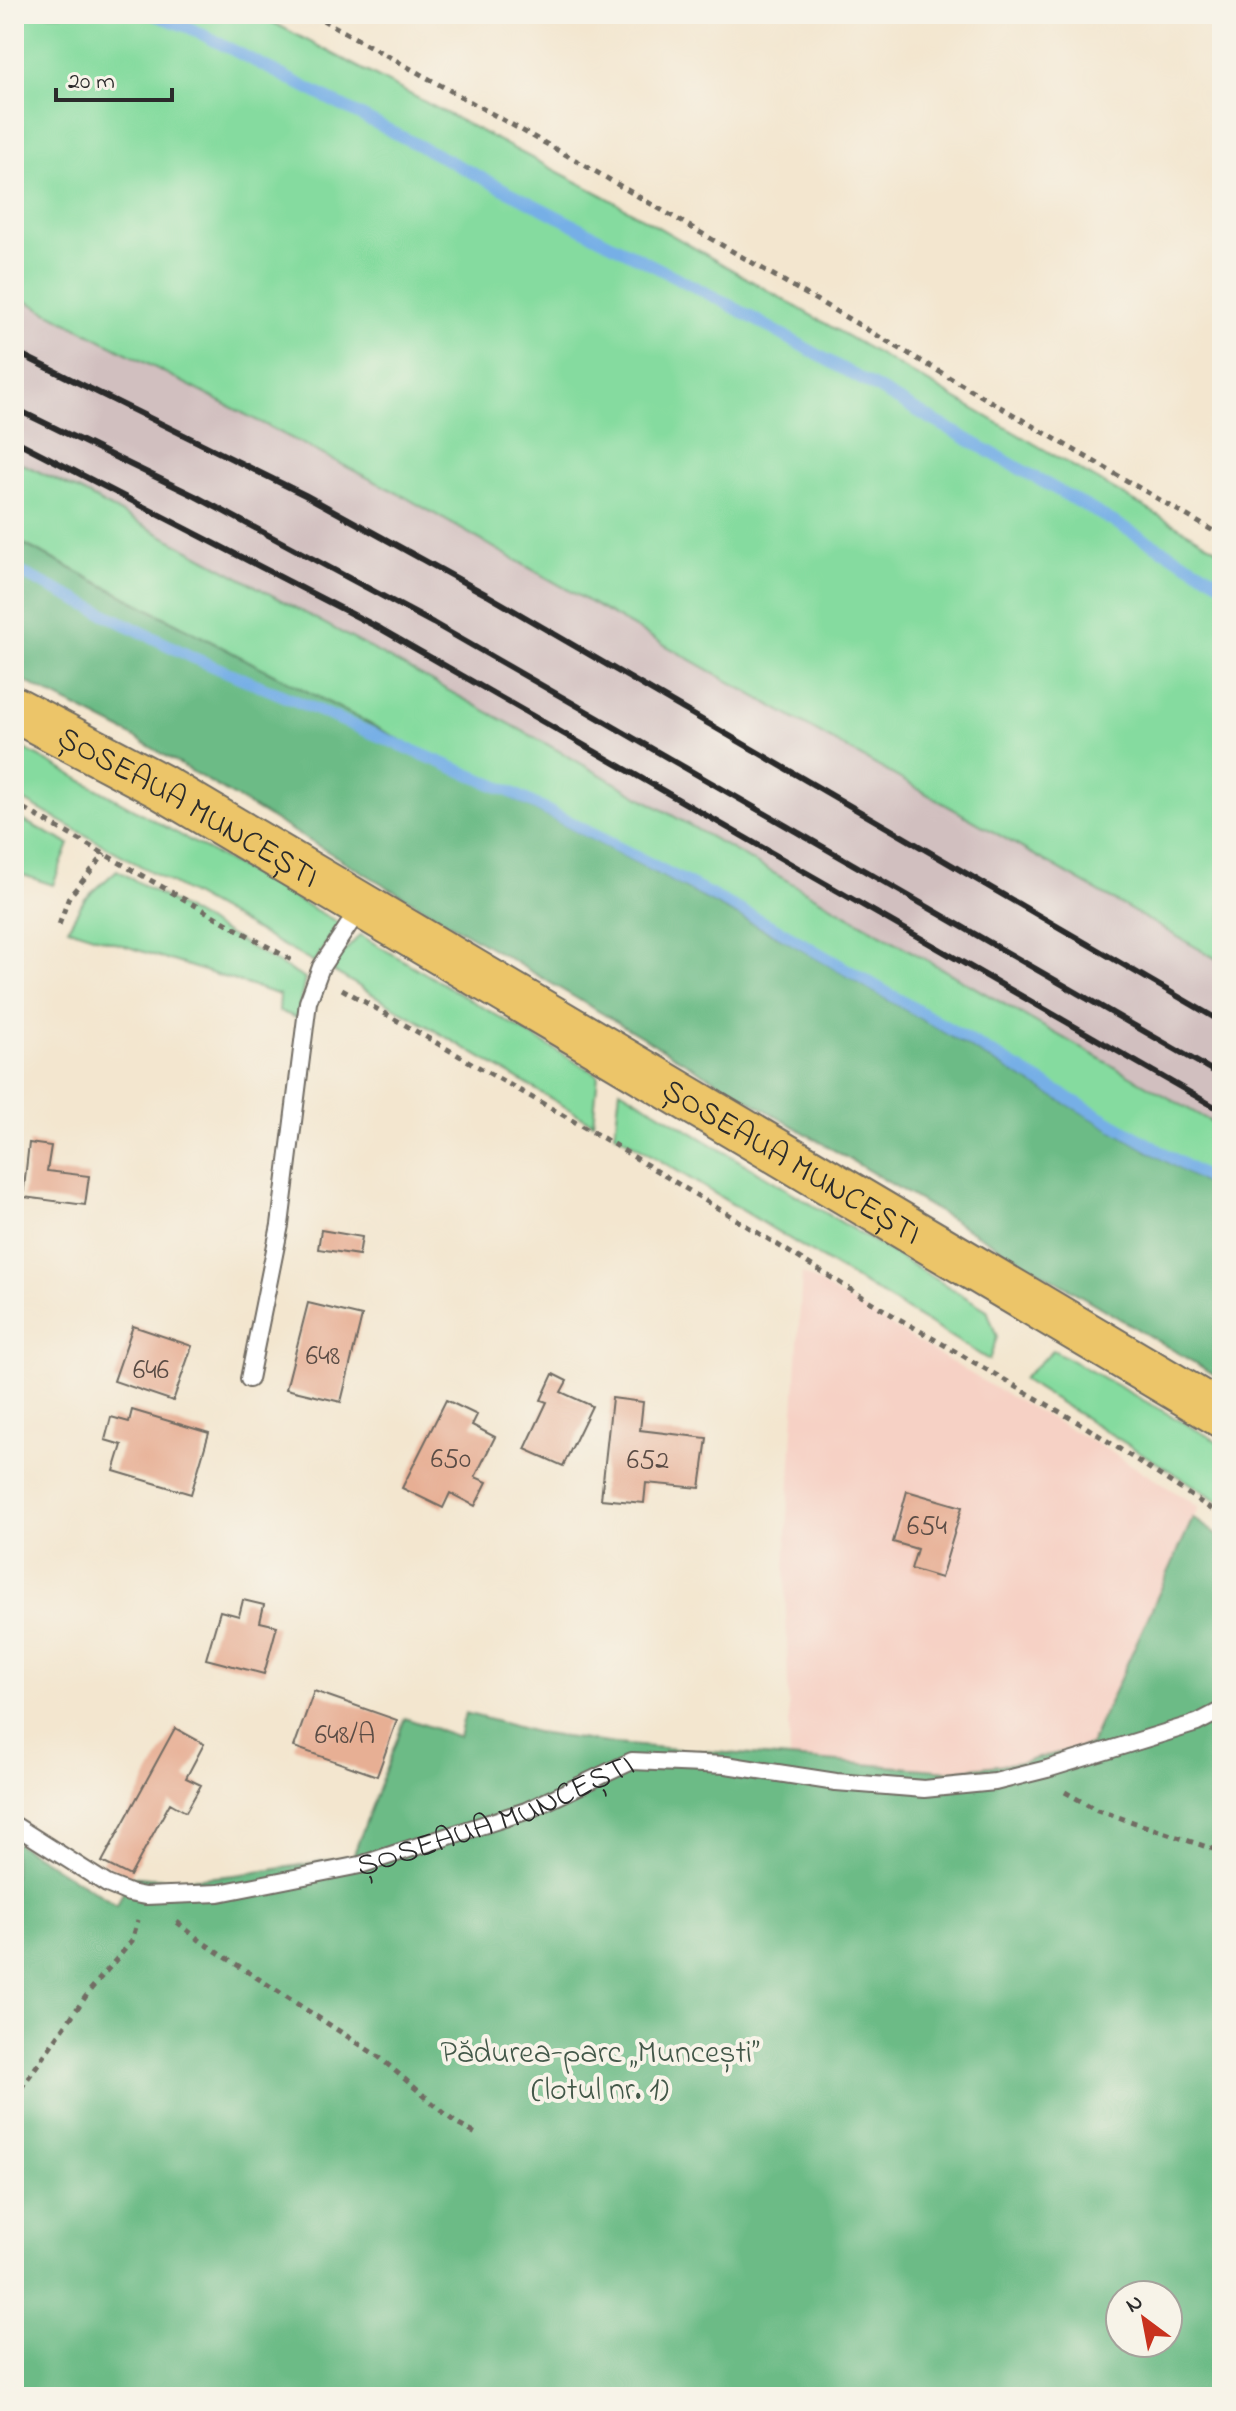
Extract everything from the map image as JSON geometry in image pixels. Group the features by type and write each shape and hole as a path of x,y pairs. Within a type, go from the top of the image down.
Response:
{"main road":[{"name":"ȘOSEAUA MUNCEȘTI","path":"14,709 160,786 1222,1415"}],"lane":[{"path":"249,1379 280,1225 308,1002 318,975 362,905"},
{"name":"ȘOSEAUA MUNCEȘTI","path":"14,1825 107,1884 145,1896 219,1893 360,1865 526,1811 632,1761 726,1765 836,1782 924,1789 995,1782 1047,1769 1197,1723 1222,1710"}],"path":[{"path":"312,14 579,162 1222,536"},
{"path":"14,803 603,1138 894,1316 1086,1427 1222,1516"},
{"path":"59,925 69,897 105,854"},
{"path":"1047,1769 1065,1792 1097,1810 1222,1852"},
{"path":"14,2098 91,1989 132,1941 145,1896 202,1942 379,2057 457,2124 478,2135"}],"shaded area":[{"path":"14,204 1222,908 1222,1194 783,939 14,539"},
{"path":"802,1273 993,1387 1106,1449 1199,1507 1091,1745 1023,1762 949,1771 790,1759 785,1568"}],"green space":[{"path":"14,14 257,14 604,196 1222,552 1222,962 403,496 14,295"},
{"path":"14,460 82,492 545,743 1222,1128 1222,1194 783,939 14,539"},
{"path":"14,539 783,939 1222,1194 1222,1379 125,732 14,676"},
{"path":"17,746 339,923 314,963 14,795"},
{"path":"14,816 69,844 53,885 14,872"},
{"path":"117,870 305,979 297,1018 279,1011 280,995 68,928 84,900"},
{"path":"360,935 598,1075 593,1123 333,971 341,955"},
{"path":"620,1089 987,1310 997,1337 989,1360 615,1133"},
{"path":"1053,1350 1222,1444 1222,1503 1022,1379"},
{"name":"Pădurea-parc „Muncești” (lotul nr. 1)","path":"1193,1518 1222,1538 1222,2397 14,2397 14,1842 117,1905 130,1876 158,1879 214,1877 353,1856 405,1718 459,1737 465,1713 543,1734 615,1744 949,1771 1023,1762 1090,1745"}],"building":[{"path":"29,1143 51,1146 47,1171 89,1176 85,1205 23,1197"},
{"path":"321,1230 362,1237 359,1255 318,1249"},
{"path":"308,1303 362,1316 341,1402 286,1389"},
{"path":"133,1326 192,1346 173,1401 114,1381"},
{"path":"553,1374 567,1381 561,1392 592,1406 563,1466 525,1449 547,1402 541,1400"},
{"path":"612,1398 643,1402 640,1430 707,1438 700,1488 646,1483 644,1503 601,1499"},
{"path":"446,1400 477,1415 472,1425 495,1437 475,1477 487,1482 475,1506 450,1493 443,1508 402,1488"},
{"path":"132,1410 209,1433 191,1494 114,1471 122,1445 105,1440 111,1417 129,1422"},
{"path":"907,1491 962,1507 941,1578 911,1569 917,1549 893,1542"},
{"path":"243,1600 264,1605 260,1622 277,1626 264,1674 206,1659 220,1611 239,1616"},
{"path":"314,1691 397,1720 377,1776 294,1747"},
{"path":"175,1728 204,1744 186,1778 201,1785 186,1812 170,1803 130,1876 102,1862"}],"waterway":[{"path":"152,14 188,27 726,303 1222,583"},
{"path":"14,569 194,658 513,793 779,930 1222,1187"}],"railway":[{"path":"14,351 305,495 487,595 1222,1022"},
{"path":"14,408 195,496 433,623 1222,1076"},
{"path":"14,440 381,629 1222,1111"}]}
